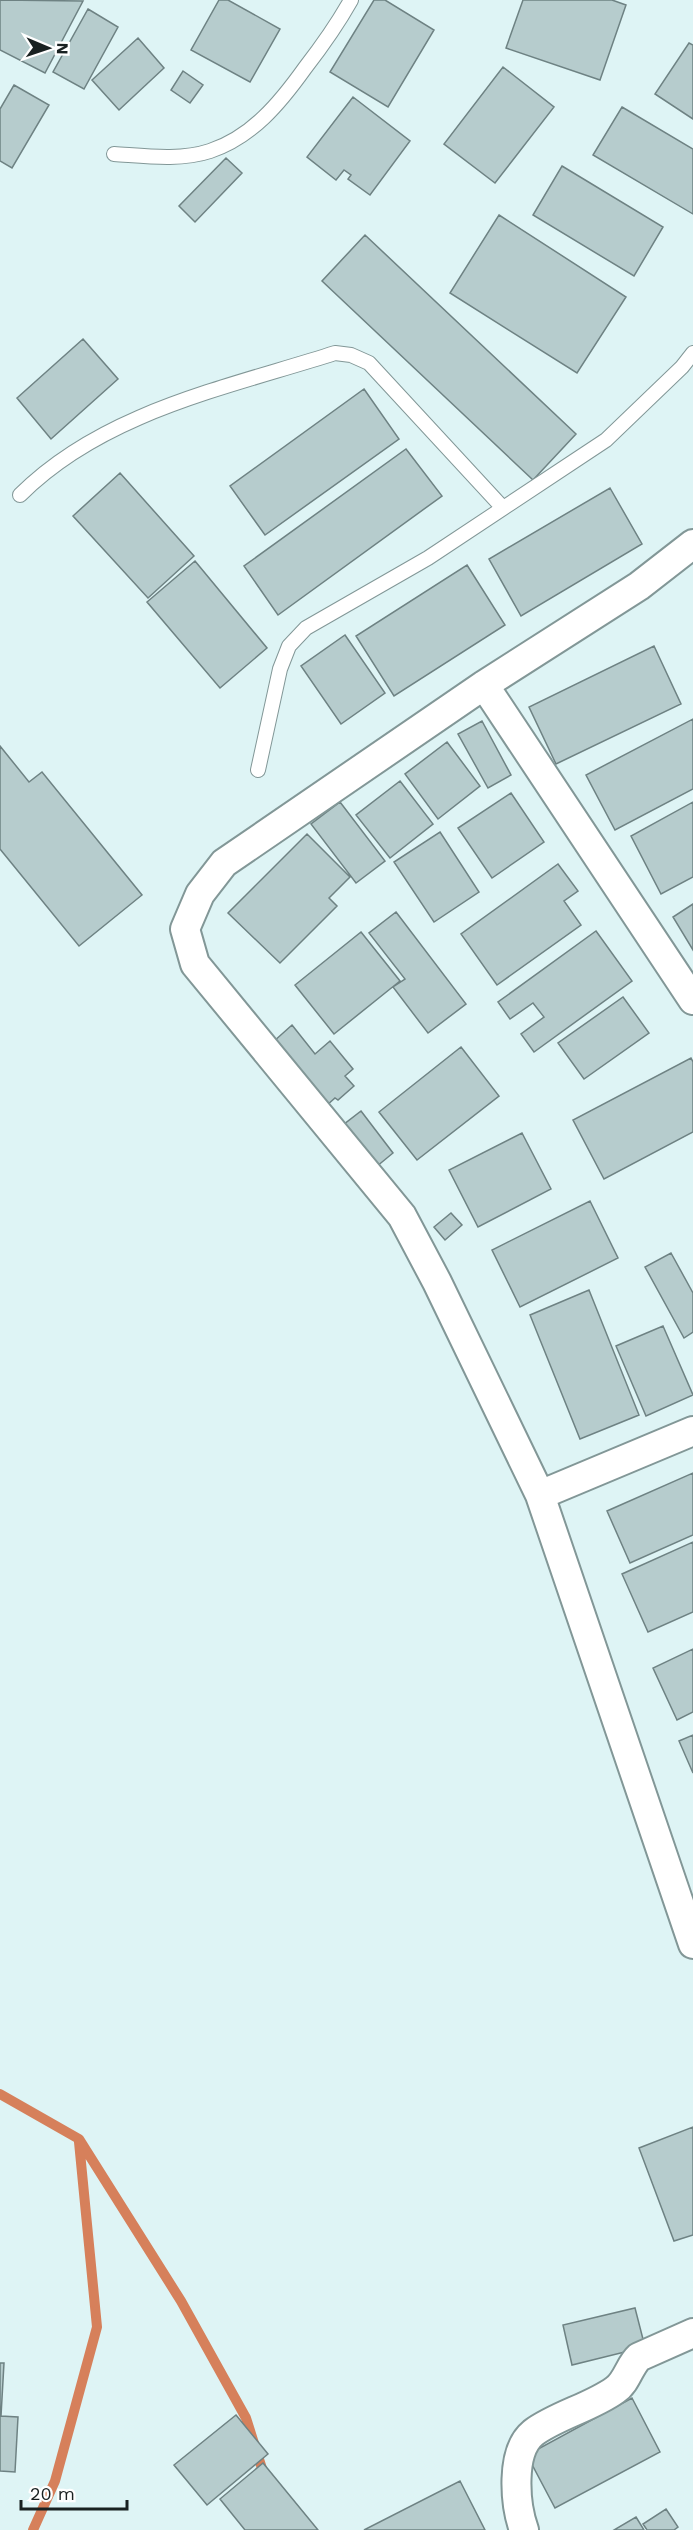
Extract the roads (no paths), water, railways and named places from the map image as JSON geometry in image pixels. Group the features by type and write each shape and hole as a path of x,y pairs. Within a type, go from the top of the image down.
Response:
{"street":[{"path":"693,544 639,586 484,686 224,863 200,894 185,929 195,964 402,1216 437,1282 540,1495 693,1944"},
{"path":"484,686 693,1000"},
{"path":"540,1495 693,1431"},
{"path":"524,2530 519,2517 516,2484 519,2456 532,2434 616,2390 623,2382 632,2363 639,2357 693,2333"}],"lane":[{"path":"114,154 190,155 209,151 243,134 260,122 285,96 325,42 351,0"},
{"path":"20,495 43,472 82,446 122,424 335,353 351,355 369,363 503,508"},
{"path":"258,770 280,669 289,645 306,628 428,558 606,440 682,367 693,353"}],"waterway":[{"path":"0,2094 79,2139 181,2301 246,2418 265,2478"},
{"path":"33,2530 55,2481 97,2327 79,2142"}]}
